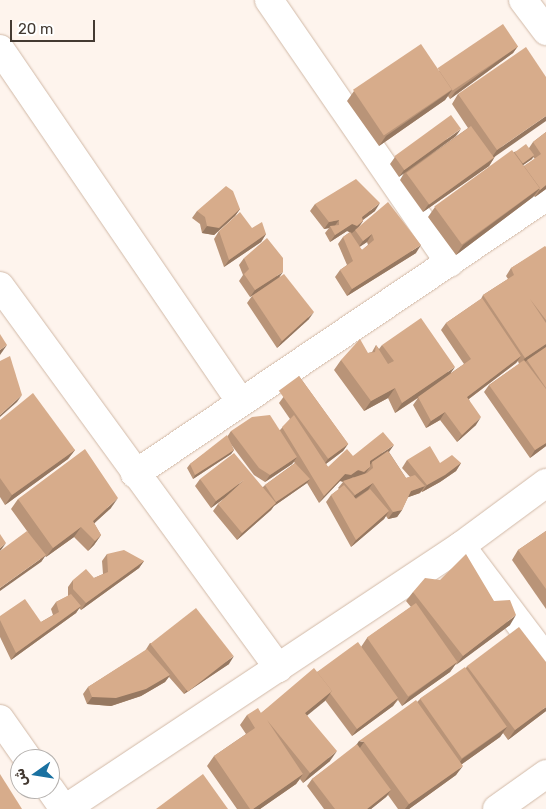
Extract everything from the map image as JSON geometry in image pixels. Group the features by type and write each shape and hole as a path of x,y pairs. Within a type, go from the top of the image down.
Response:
{"street":[{"path":"269,0 450,263"},
{"path":"523,0 546,31"},
{"path":"0,49 241,402"},
{"path":"135,474 546,197"},
{"path":"0,286 135,474 279,668"},
{"path":"65,809 461,546 546,483"},
{"path":"461,546 546,659"},
{"path":"0,719 21,749"},
{"path":"497,809 546,774"}],"building":[{"path":"503,24 518,46 453,91 438,68"},
{"path":"421,44 452,90 384,135 353,90"},
{"path":"526,47 546,77 546,116 497,150 458,94"},
{"path":"451,115 461,129 404,170 394,156"},
{"path":"471,126 494,158 429,205 406,173"},
{"path":"546,132 546,185 540,190 524,166 541,154 533,142"},
{"path":"526,144 534,155 523,164 515,152"},
{"path":"512,150 540,188 462,244 434,206"},
{"path":"356,179 380,203 362,217 363,221 357,226 352,224 335,235 330,226 339,225 339,220 329,222 315,204"},
{"path":"226,186 233,191 240,209 219,228 207,226 205,217 197,211"},
{"path":"388,202 421,245 352,289 340,270 353,261 343,237 350,232 362,250 374,240 372,234 363,241 355,230"},
{"path":"240,212 252,228 262,222 266,234 229,260 219,231"},
{"path":"267,238 283,258 283,272 255,290 244,274 249,269 244,258"},
{"path":"545,246 546,320 530,299 546,323 546,344 525,358 483,295 514,275 511,268"},
{"path":"284,274 314,312 282,341 252,296"},
{"path":"482,298 521,356 467,397 481,417 462,435 445,412 431,421 418,397 471,359 446,323"},
{"path":"421,318 455,367 402,403 395,388 371,401 341,360 360,339 368,353 375,352 376,345 388,364 394,361 382,345"},
{"path":"0,334 7,345 0,350"},
{"path":"546,347 546,388 527,360"},
{"path":"10,356 22,395 0,415 0,361"},
{"path":"524,360 546,389 546,443 535,450 489,385"},
{"path":"299,376 348,444 328,459 279,391"},
{"path":"33,393 75,450 12,495 0,478 0,420"},
{"path":"270,415 297,457 270,475 259,468 231,431 252,417"},
{"path":"294,415 328,467 347,449 353,456 383,432 394,445 370,461 370,467 364,472 358,470 351,475 345,474 324,496 282,427"},
{"path":"227,435 234,450 195,475 190,464"},
{"path":"430,446 440,463 452,455 461,463 427,485 407,460"},
{"path":"85,449 118,498 93,521 101,535 95,541 81,527 53,548 18,499"},
{"path":"388,451 406,478 415,475 425,486 411,491 402,510 393,512 373,483 355,495 343,481 367,473 373,468 372,462"},
{"path":"234,453 276,503 242,533 218,504 244,480 216,501 200,479"},
{"path":"295,463 310,479 276,502 265,485"},
{"path":"344,485 356,499 370,489 389,511 356,540 331,495"},
{"path":"27,531 46,555 0,588 0,551"},
{"path":"546,531 546,589 518,550"},
{"path":"0,534 6,543 0,548"},
{"path":"124,550 144,561 86,603 73,589 73,580 86,569 94,578 108,572 107,554"},
{"path":"466,554 494,601 510,600 516,615 463,656 413,592 425,578 440,580"},
{"path":"71,594 81,606 16,653 0,620 0,616 25,599 41,622 59,612 56,602"},
{"path":"416,603 457,662 408,696 367,637"},
{"path":"196,608 234,656 188,692 150,644"},
{"path":"519,627 546,662 546,707 515,730 467,666"},
{"path":"358,642 398,698 357,729 317,672"},
{"path":"147,649 170,675 146,689 116,698 92,697 88,687"},
{"path":"465,667 507,727 462,758 420,699"},
{"path":"314,668 332,691 305,713 337,751 310,773 267,720 303,774 253,809 250,809 214,756 255,728 247,715 258,708 261,713"},
{"path":"416,700 463,766 409,804 364,742 359,741"},
{"path":"357,744 391,790 367,809 335,809 312,779"},
{"path":"0,774 10,790 10,799 16,799 22,809 0,809"},
{"path":"203,774 228,809 156,809"}]}
